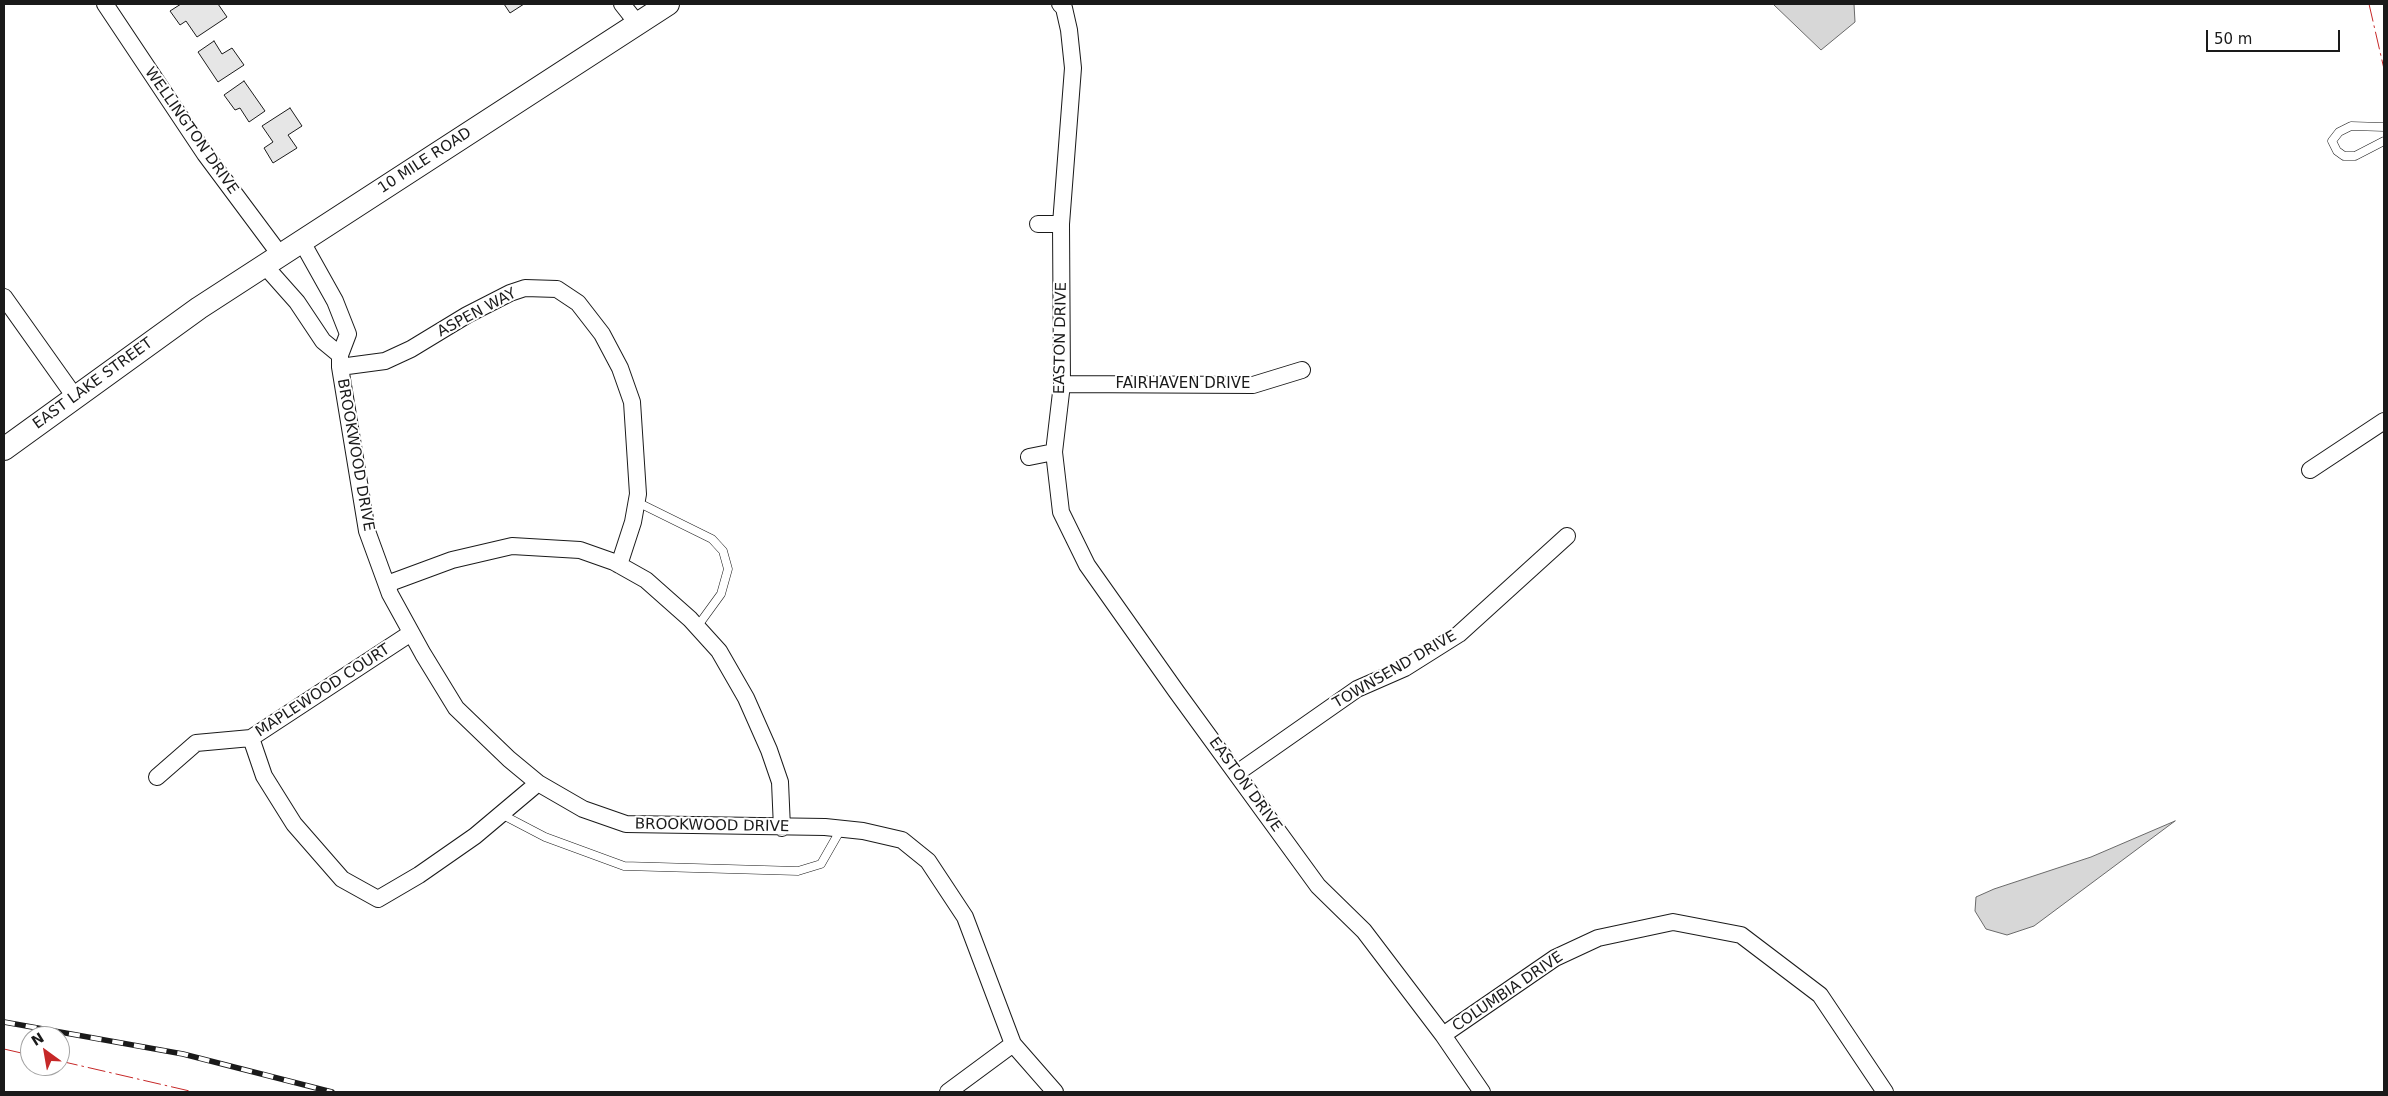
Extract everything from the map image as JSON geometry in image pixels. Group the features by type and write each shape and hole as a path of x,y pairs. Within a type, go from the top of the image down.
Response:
{"main road":[{"name":"10 MILE ROAD","path":"183,320 668,4"},
{"name":"EAST LAKE STREET","path":"4,449 183,320"}],"street":[{"name":"WELLINGTON DRIVE","path":"105,4 205,154 273,261"},
{"path":"622,4 637,23"},
{"name":"EASTON DRIVE","path":"1060,4 1064,8 1069,30 1072,68 1061,224 1062,384 1054,452 1062,512 1088,565 1318,886 1364,931 1443,1035 1482,1092"},
{"path":"1038,224 1061,224"},
{"name":"BROOKWOOD DRIVE","path":"302,242 335,301 348,334 340,361 367,531 387,584 411,633 456,708 509,759 538,783 583,809 626,824 841,829 863,831 902,840 928,861 965,917 1013,1044 1055,1092"},
{"path":"273,261 296,302 323,341 340,361"},
{"name":"ASPEN WAY","path":"340,361 385,361 411,349 467,315 510,293 525,288 557,289 578,303 602,334 620,368 632,402 637,457 637,502 619,565"},
{"path":"4,297 75,397"},
{"name":"FAIRHAVEN DRIVE","path":"1062,384 1253,384 1302,370"},
{"path":"2310,470 2384,421"},
{"path":"1029,456 1054,452"},
{"name":"TOWNSEND DRIVE","path":"1237,773 1357,689 1405,668 1459,634 1567,536"},
{"path":"387,584 452,560 512,546 580,550 619,565 646,580 697,627 718,652 746,698 769,750 780,782 782,828"},
{"name":"MAPLEWOOD COURT","path":"411,633 251,738 264,776 294,824 342,879 378,899 419,875 475,836 538,783"},
{"path":"157,777 196,743 251,738"},
{"name":"COLUMBIA DRIVE","path":"1443,1035 1555,958 1598,938 1673,922 1741,935 1820,995 1885,1092"},
{"path":"948,1092 1013,1044"}],"lane":[{"path":"2384,127 2350,126 2339,132 2332,141 2337,150 2344,156 2354,156 2384,141"},
{"path":"637,502 712,539 723,551 728,569 721,594 697,627"},
{"path":"501,814 544,838 624,866 798,870 821,864 841,829"}],"shaded area":[{"path":"1773,4 1854,4 1855,22 1821,50"},
{"path":"2175,821 2034,926 2007,935 1986,929 1975,911 1976,897 1994,889 2091,857"}],"building":[{"path":"181,4 218,4 227,17 197,37 186,21 180,25 170,11"},
{"path":"504,4 524,4 510,13"},
{"path":"214,41 222,54 232,48 244,65 218,82 198,52"},
{"path":"244,81 265,111 249,122 240,108 235,110 224,95"},
{"path":"290,108 302,126 288,135 297,148 273,163 264,148 273,142 262,126"}],"railway":[{"path":"4,1022 183,1054 332,1092"}],"power":[{"path":"2369,4 2384,69"},
{"path":"4,1049 20,1053"},
{"path":"70,1063 194,1092"}]}
